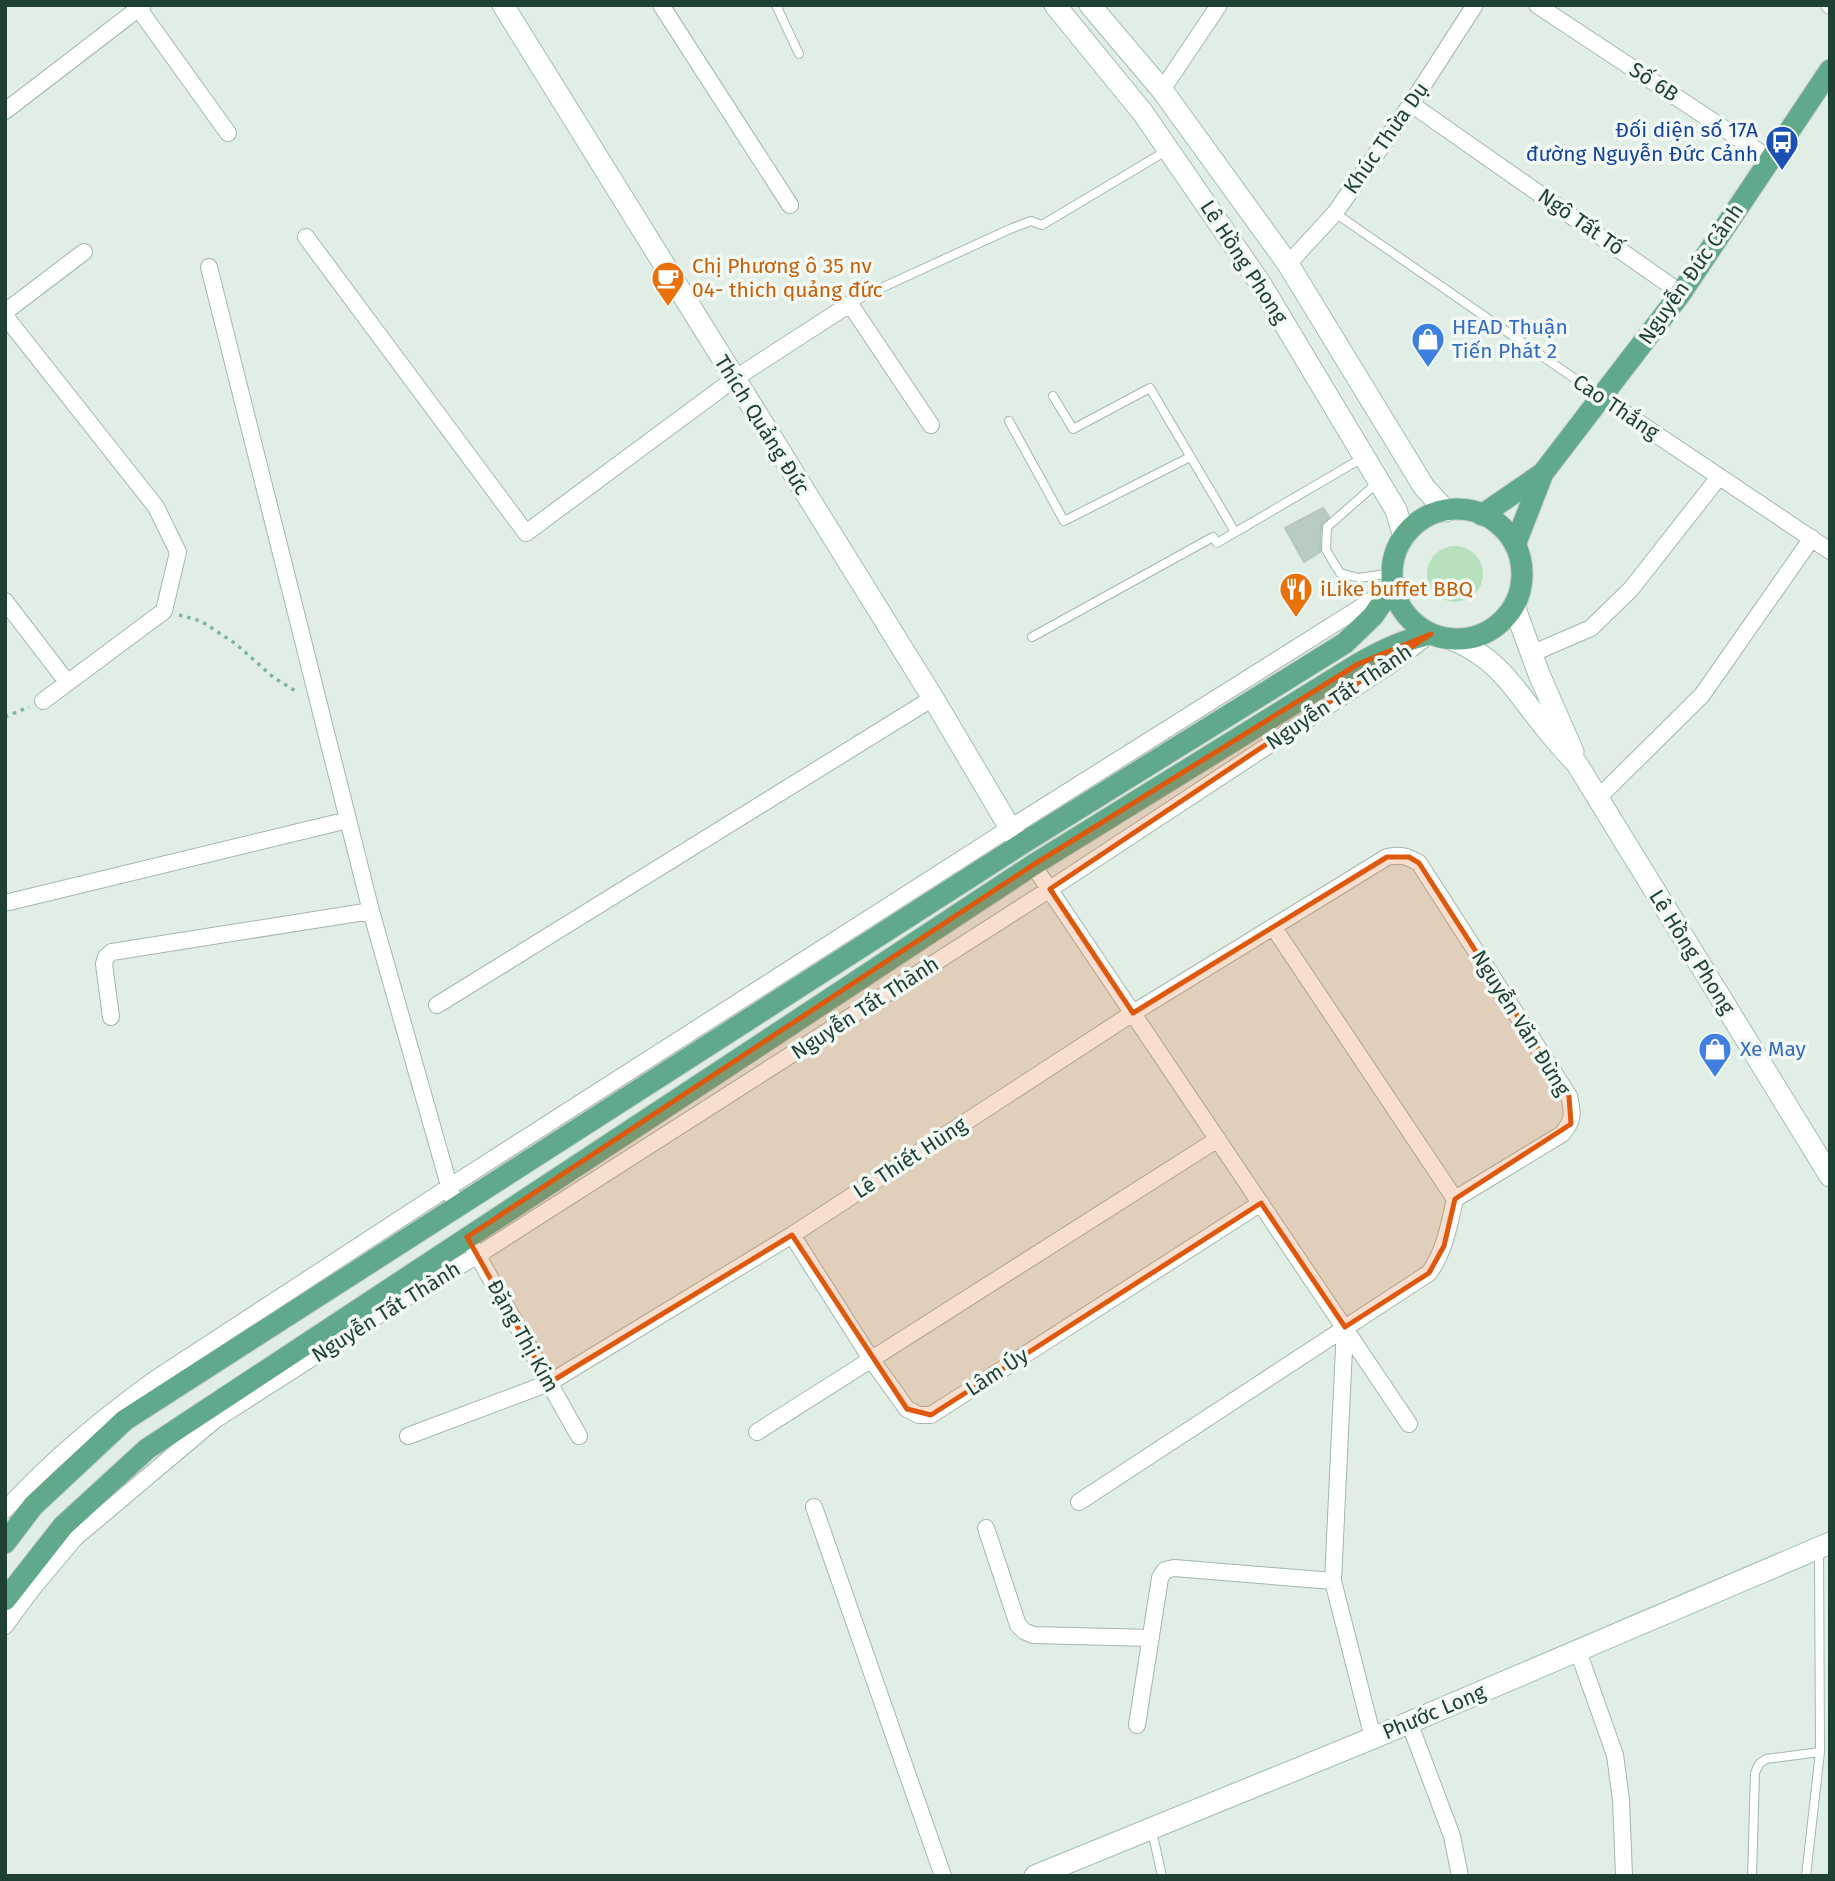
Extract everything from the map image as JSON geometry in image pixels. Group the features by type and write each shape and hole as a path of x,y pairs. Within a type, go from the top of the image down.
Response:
{"main road":[{"name":"Thích Quảng Đức","path":"503,5 933,698 1015,836"},
{"name":"Lê Hồng Phong","path":"1055,5 1143,113 1260,283 1396,510 1404,537"},
{"name":"Lê Hồng Phong","path":"1090,5 1162,90 1289,264 1424,487 1446,511"},
{"name":"Nguyễn Đức Cảnh","path":"1515,545 1543,473 1681,293 1830,70"},
{"path":"1260,283 1289,264"},
{"name":"Nguyễn Đức Cảnh","path":"1482,515 1543,473"},
{"path":"1464,510 1482,515 1495,522 1515,545 1521,560 1520,591 1514,606 1503,621 1488,632 1470,638 1441,636 1413,622 1400,607 1393,580 1396,553 1404,537 1415,525 1430,516 1446,511 1464,510"},
{"name":"Nguyễn Tất Thành","path":"5,1543 33,1506 125,1420 455,1209 1015,836 1345,643 1373,616 1393,580"},
{"name":"Lê Hồng Phong","path":"1514,606 1577,764"},
{"name":"Lê Hồng Phong","path":"1441,636 1477,651 1503,673 1549,733 1577,764 1830,1176"},
{"name":"Nguyễn Tất Thành","path":"5,1600 63,1526 147,1449 472,1246 1033,865 1358,664 1409,639 1441,636"},
{"path":"1015,836 1033,865"},
{"name":"Phước Long","path":"1035,1876 1373,1738 1824,1546"}],"street":[{"path":"661,5 790,205"},
{"path":"1162,90 1219,5"},
{"name":"Khúc Thừa Dụ","path":"1289,264 1335,213 1411,104 1475,5"},
{"name":"Số 6B","path":"1537,5 1770,159"},
{"path":"5,111 139,6 228,133"},
{"name":"Ngô Tất Tố","path":"1411,104 1681,293"},
{"path":"306,237 526,533 734,379 850,304 931,425"},
{"path":"43,701 164,611 178,552 156,507 5,314 84,252"},
{"path":"209,267 371,911 455,1209"},
{"name":"Cao Thắng","path":"1602,398 1830,551"},
{"path":"1531,654 1591,628 1631,589 1719,477"},
{"path":"1598,798 1702,695 1812,538"},
{"path":"5,601 67,682"},
{"name":"Nguyễn Tất Thành","path":"5,1626 75,1538 215,1420 412,1294 472,1246 1050,889 1378,673 1441,636"},
{"path":"437,1005 933,698"},
{"path":"5,902 348,820"},
{"name":"Nguyễn Tất Thành","path":"5,1510 46,1467 111,1410 166,1371 449,1187 1015,836"},
{"name":"Lê Thiết Hùng","path":"408,1436 549,1382 792,1236 1133,1013 1387,857 1398,855"},
{"name":"Nguyễn Văn Đừng","path":"1398,855 1419,863 1569,1096 1572,1110 1571,1124 1562,1134 1455,1199"},
{"path":"1033,865 1409,1424"},
{"path":"111,1017 104,964 106,957 112,952 371,911"},
{"path":"1079,1502 1429,1273 1444,1246 1455,1199 1274,928"},
{"path":"757,1432 1218,1139"},
{"name":"Lâm Úy","path":"792,1236 871,1359 907,1409 919,1415 930,1415 1261,1203"},
{"name":"Đặng Thị Kim","path":"472,1246 579,1436"},
{"path":"1345,1327 1332,1581 1373,1738"},
{"path":"814,1507 943,1876"},
{"path":"985,1528 1018,1625 1024,1631 1033,1634 1151,1638"},
{"path":"1138,1725 1160,1578 1165,1570 1174,1568 1332,1581"},
{"path":"1578,1651 1615,1755 1621,1800 1624,1876"},
{"path":"1409,1722 1452,1836 1460,1876"}],"lane":[{"path":"776,5 799,54"},
{"path":"850,304 1010,229 1031,221 1042,225 1168,150"},
{"name":"Cao Thắng","path":"1335,213 1602,398"},
{"path":"1053,396 1073,429 1150,388 1236,533"},
{"path":"1009,421 1064,521 1190,457"},
{"path":"1032,637 1213,537 1217,543 1236,533 1364,457"},
{"path":"1379,481 1328,527 1326,550 1340,573 1359,578 1393,580"},
{"path":"1806,1876 1820,1752 1824,1546"},
{"path":"1752,1876 1755,1773 1759,1764 1766,1759 1820,1752"},
{"path":"1152,1829 1162,1876"}],"path":[{"path":"164,611 201,621 236,644 272,677 319,705"},
{"path":"5,718 43,701"}],"highlighted area":[{"path":"1431,634 1050,889 1133,1013 1387,857 1409,857 1419,863 1569,1096 1571,1124 1455,1199 1444,1246 1429,1273 1345,1327 1261,1203 931,1415 907,1409 792,1235 549,1383 467,1237 1033,865 1358,664"}],"green space":[{"path":"1455,546 1470,551 1478,559 1483,574 1478,589 1470,597 1455,602 1440,597 1432,589 1427,574 1432,559 1440,551"}],"building":[{"path":"1323,508 1329,517 1321,526 1320,552 1304,562 1285,528"}],"place":[{"name":"Đối diện số 17A đường Nguyễn Đức Cảnh","path":"1782,172"},
{"name":"Chị Phương ô 35 nv 04- thich quảng đức","path":"668,308"},
{"name":"HEAD Thuận Tiến Phát 2","path":"1428,369"},
{"name":"iLike buffet BBQ","path":"1296,619"},
{"name":"Xe May","path":"1715,1079"}]}
